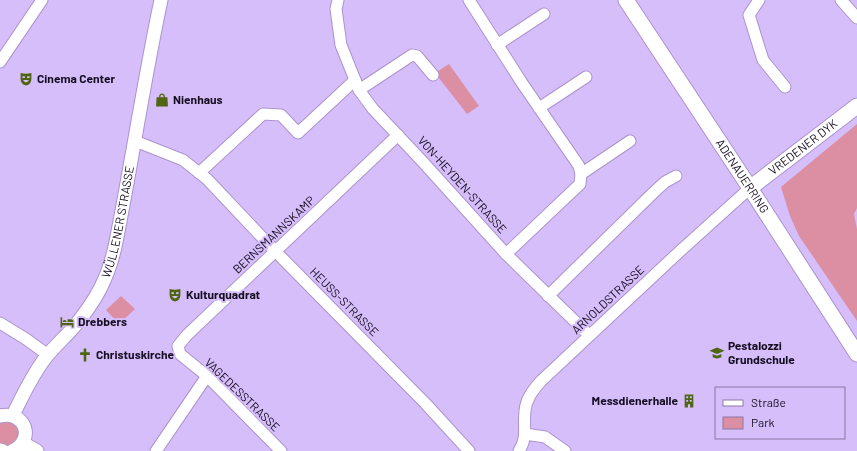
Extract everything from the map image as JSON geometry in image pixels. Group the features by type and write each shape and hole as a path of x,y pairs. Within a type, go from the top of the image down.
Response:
{"main road":[{"name":"ADENAUERRING","path":"626,0 857,354"},
{"name":"VREDENER DYK","path":"750,188 857,106"}],"street":[{"path":"0,62 42,0"},
{"name":"WÜLLENER STRASSE","path":"6,416 48,355 85,313 106,280 114,256 135,141 138,114 161,0"},
{"name":"VON-HEYDEN-STRASSE","path":"338,0 336,9 341,45 357,85 374,109 506,254 588,335"},
{"path":"469,0 497,45 579,166 581,174 580,184 506,254"},
{"path":"759,0 748,15 763,60 785,87"},
{"path":"841,0 857,18"},
{"path":"497,45 544,14"},
{"path":"199,173 263,114 280,115 298,133 357,85 412,56 417,56 433,75"},
{"path":"539,108 586,77"},
{"name":"BERNSMANNSKAMP","path":"184,358 178,350 178,346 181,341 398,135"},
{"name":"HEUSS-STRASSE","path":"135,141 183,160 206,179 425,403 469,451"},
{"path":"581,174 630,141"},
{"path":"548,296 652,194 665,182 676,176"},
{"name":"ARNOLDSTRASSE","path":"518,451 522,446 525,434 525,412 531,392 588,335 683,247 750,188"},
{"path":"0,323 48,355"},
{"name":"VAGEDESSTRASSE","path":"184,358 207,376 281,451"},
{"path":"156,451 207,376"},
{"path":"6,416 18,418 25,427 26,432 23,443 12,451"},
{"path":"525,434 545,437 565,451"},
{"path":"23,443 37,451"}],"green space":[{"path":"449,64 479,106 467,114 435,73"},
{"path":"857,124 857,208 854,214 857,229 857,321 799,236 790,216 781,187"},
{"path":"121,296 135,309 119,324 106,310"},
{"path":"10,421 18,431 18,436 14,443 5,445 0,443 0,423"}],"place":[{"name":"Cinema Center","path":"26,79"},
{"name":"Nienhaus","path":"162,100"},
{"name":"Kulturquadrat","path":"175,295"},
{"name":"Drebbers","path":"67,322"},
{"name":"Pestalozzi Grundschule","path":"717,353"},
{"name":"Christuskirche","path":"85,355"},
{"name":"Messdienerhalle","path":"689,401"}]}
